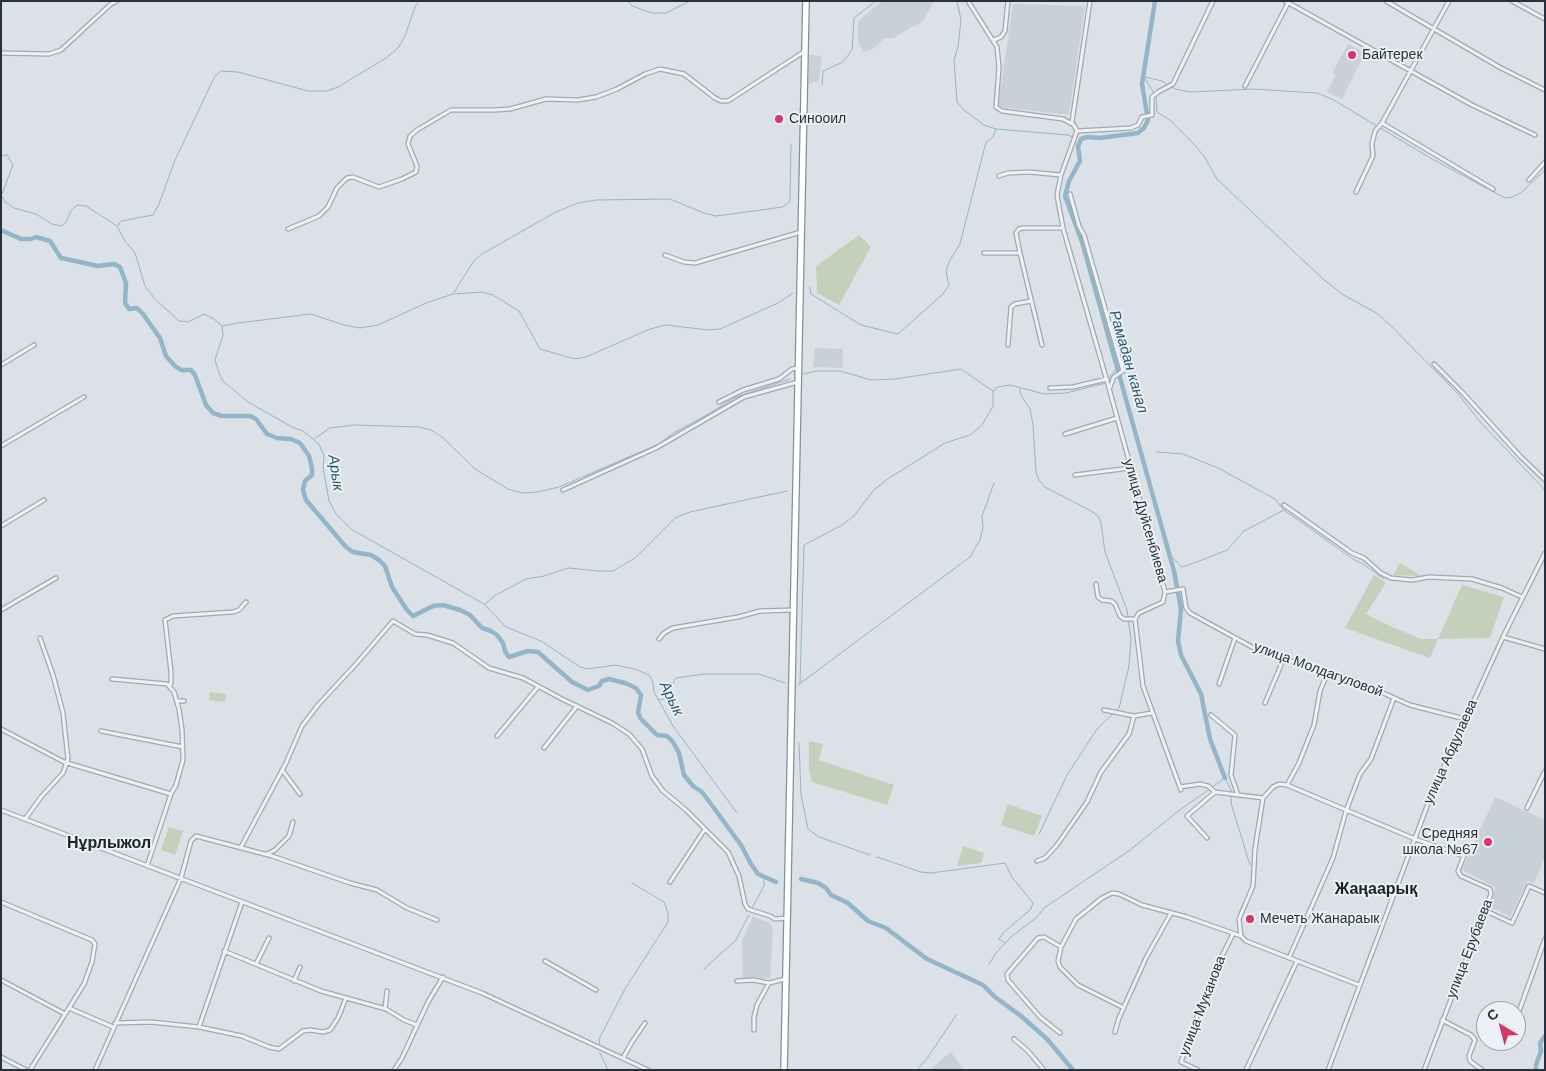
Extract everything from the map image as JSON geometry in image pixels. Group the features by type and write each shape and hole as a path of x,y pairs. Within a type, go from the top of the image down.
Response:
{"highway":[{"path":"784,1070 806,1"}],"street":[{"path":"1,53 49,54 62,50 111,4 117,1"},
{"path":"968,1 997,47 999,67 996,108 1063,119 1072,123 1077,131 1131,128 1138,125 1142,117 1152,116 1152,97 1173,84 1213,1"},
{"path":"994,40 1001,37 1005,31 1008,1"},
{"path":"1072,123 1090,1"},
{"path":"1386,1 1545,90"},
{"path":"1356,192 1373,156 1372,144 1375,131 1382,123 1449,1"},
{"path":"1512,1 1545,20"},
{"path":"1245,86 1286,2 1410,72 1472,105 1535,135"},
{"path":"288,229 319,216 328,207 338,188 347,178 353,177 379,187 416,172 417,166 408,144 410,136 451,110 510,109 546,99 578,100 596,97 660,69 684,74 715,98 726,102 806,51"},
{"path":"1382,123 1493,189"},
{"name":"улица Дуйсенбиева","path":"1077,131 1061,175 1057,195 1063,228 1086,313 1107,379 1165,592 1163,602 1139,613 1135,619"},
{"path":"1529,180 1545,162"},
{"path":"999,176 1008,172 1061,175"},
{"path":"1070,194 1079,226 1084,235 1123,372 1114,377 1109,388"},
{"path":"1042,345 1016,233 1018,229 1063,228"},
{"path":"665,255 684,262 695,262 801,231"},
{"path":"984,253 1020,253"},
{"path":"1008,345 1011,307 1015,304 1031,301"},
{"path":"1,365 34,345"},
{"path":"1434,364 1464,393 1520,456 1545,480"},
{"path":"718,402 743,390 779,379 792,369 798,368"},
{"path":"1050,388 1073,387 1107,379"},
{"path":"563,490 656,448 744,398 798,382"},
{"path":"1,446 84,397"},
{"path":"1065,434 1117,418"},
{"path":"1075,475 1130,468"},
{"path":"1,526 44,500"},
{"path":"1284,505 1352,553 1364,558 1381,573 1391,578 1412,580 1429,577 1472,579 1502,588 1522,597"},
{"name":"улица Абдулаева","path":"1328,1070 1432,793 1503,637 1545,553"},
{"path":"1,610 56,578"},
{"path":"1096,584 1098,597 1115,604 1120,616 1124,619 1135,619 1143,686 1180,788 1200,784 1208,786 1215,792 1263,798"},
{"name":"улица Молдагуловой","path":"1165,592 1183,589 1186,608 1190,613 1262,652 1354,680 1410,705 1465,719"},
{"path":"148,866 171,794 176,786 184,747 177,701 170,686 166,620 173,616 233,612 242,608 246,602"},
{"path":"659,639 664,633 673,628 738,617 760,611 793,610"},
{"path":"241,847 282,770 302,726 311,713 393,621 415,634 427,635 453,643 488,668 523,678 612,723 629,734 642,749 652,776 663,791 686,810 728,852 739,876 745,904 748,909 775,919 787,918"},
{"path":"1503,637 1545,649"},
{"path":"25,819 63,772 67,763 68,751 63,713 53,675 40,638"},
{"path":"1219,684 1235,638"},
{"path":"1265,703 1284,658"},
{"path":"1241,936 1239,919 1253,886 1254,849 1263,798 1273,787 1279,784 1287,785 1299,763 1314,725 1320,691 1328,672"},
{"path":"112,679 164,683 170,686"},
{"path":"497,736 538,687"},
{"path":"1289,958 1333,858 1346,811 1360,774 1371,758 1394,698"},
{"path":"177,701 184,702"},
{"path":"544,748 576,706"},
{"path":"1104,710 1134,716 1152,713"},
{"path":"1211,715 1235,735 1231,775 1238,795"},
{"path":"1037,860 1045,858 1057,845 1087,802 1101,772 1129,734 1134,716"},
{"path":"1,729 67,763 171,794"},
{"path":"101,731 184,747"},
{"path":"282,770 300,794"},
{"path":"1527,808 1545,771"},
{"name":"улица Ерубаева","path":"1287,785 1415,839 1464,856 1458,871 1461,876 1490,889 1491,894 1424,1070"},
{"path":"1208,838 1187,816 1215,792"},
{"path":"1,810 443,977 496,999 648,1070"},
{"path":"267,854 275,850 289,836 293,822"},
{"path":"670,882 705,829"},
{"path":"95,1070 181,878 191,841 194,837 199,836 267,854 350,883 377,890 407,908 437,920"},
{"path":"1484,910 1512,923 1529,886 1545,893"},
{"path":"1124,1008 1078,985 1060,967 1058,961 1061,947 1076,919 1102,898 1112,893 1119,894 1142,905 1188,917 1241,936 1246,941 1359,986"},
{"path":"1,902 94,941 89,973 65,1014 28,1070 1,1057"},
{"path":"199,1027 242,902"},
{"path":"1115,1032 1146,958 1171,913"},
{"name":"улица Муканова","path":"1198,1070 1181,1062 1210,980 1233,934"},
{"path":"1060,1033 1040,1017 1008,980 1007,974 1038,938 1044,937 1061,947"},
{"path":"256,964 269,938"},
{"path":"1523,1001 1545,939"},
{"path":"224,951 294,981 386,1009 404,1020 417,1025"},
{"path":"545,961 596,990"},
{"path":"1246,1070 1297,961"},
{"path":"294,981 300,967"},
{"path":"394,1070 443,977"},
{"path":"737,981 753,980 769,983 786,979"},
{"path":"1,980 65,1014"},
{"path":"754,1030 754,1017 757,1005 769,983"},
{"path":"386,1009 387,991"},
{"path":"68,1008 114,1025 170,1023 199,1027 236,1034 269,1048 279,1049 303,1031 323,1032 330,1030 338,1018 346,998"},
{"path":"1442,1020 1471,1036 1474,1040 1469,1056 1470,1061 1482,1070"},
{"path":"623,1058 645,1023"},
{"path":"1014,1039 1028,1051 1044,1070"}],"shaded area":[{"path":"882,1 934,1 923,21 893,38 885,38 871,50 863,52 858,41 858,21"},
{"path":"1013,4 1085,6 1069,115 998,107"},
{"path":"1348,44 1365,53 1342,99 1327,92 1336,75 1332,73"},
{"path":"809,55 822,56 819,80 809,84"},
{"path":"815,348 843,349 842,368 813,367"},
{"path":"1495,797 1545,820 1545,858 1534,883 1528,881 1510,917 1490,907 1495,887 1462,870"},
{"path":"753,917 769,922 773,928 770,978 743,978 742,940"},
{"path":"951,1052 964,1070 930,1070 948,1054"}],"green space":[{"path":"859,235 871,247 839,305 817,293 816,266"},
{"path":"1400,563 1421,576 1393,575"},
{"path":"1374,575 1386,583 1366,614 1421,639 1438,639 1430,658 1345,628"},
{"path":"1462,585 1504,597 1490,638 1438,639"},
{"path":"210,692 226,694 225,702 209,700"},
{"path":"809,741 823,744 819,760 894,785 887,805 812,782 809,771"},
{"path":"1008,804 1042,816 1034,836 1001,825"},
{"path":"169,827 183,831 175,855 161,850"},
{"path":"963,846 984,853 981,863 957,866"}],"waterway":[{"path":"118,226 121,221 153,215 175,160 215,76 221,71 238,72 308,91 327,91 338,87 386,58 398,48 419,1"},
{"path":"628,1 632,6 652,13 666,13 690,1"},
{"path":"822,85 823,71 843,62 852,50 854,18 876,1"},
{"path":"957,1 961,20 958,47 954,60 957,102 964,110 984,125 996,129 1073,137"},
{"name":"Рамадан канал","path":"1155,1 1142,84 1148,120 1144,128 1138,133 1081,139 1078,146 1080,161 1069,181 1065,196 1082,242 1174,571 1181,609 1178,641 1181,655 1201,694 1210,739 1225,778"},
{"path":"1144,77 1156,96 1157,112 1171,121 1191,141 1204,156 1217,179 1323,279 1342,294 1378,314 1390,325 1459,395 1481,423 1545,490"},
{"path":"1145,77 1162,81 1175,89 1190,92 1254,89 1317,93 1332,99 1432,159 1505,198 1521,193 1545,170"},
{"path":"810,287 811,294 861,325 898,334 943,294 949,285 946,271 950,260 960,244 986,142 993,137 996,129"},
{"path":"222,326 311,314 344,325 360,328 378,325 426,303 453,294 473,262 482,254 556,212 578,203 596,200 670,199 716,216 783,207 790,201 791,144"},
{"name":"Арык","path":"1,156 7,155 13,165 2,194"},
{"name":"Арык","path":"1,195 5,202 14,208 36,214 52,224 61,226 66,222 71,211 77,205 86,206 117,226 125,241 135,253 145,286 155,299 179,321 188,322 204,314 222,326 223,335 215,360 223,381 248,402 294,428 303,431 319,444 324,456 323,468 329,501 336,514 351,529 484,604 506,627 541,641 580,667 588,669 615,665 635,669 649,675 653,682 654,692 673,726 737,813"},
{"path":"1,230 21,239 36,237 50,241 61,258 98,266 114,264 120,267 126,283 125,303 129,309 137,308 143,314 160,338 166,356 175,366 181,370 191,370 195,375 206,405 213,413 222,416 250,416 256,419 267,434 300,443 309,456 312,468 312,475 305,481 303,490 306,500 346,547 353,552 371,555 385,566 392,587 413,616 433,606 443,605 460,610 470,615 482,628 497,635 509,657 528,651 538,652 572,682 588,690 599,686 602,681 609,679 636,688 641,695 638,713 641,719 657,735 667,736 673,742 679,753 684,775 708,800 741,845 758,874 776,882"},
{"path":"454,294 482,292 493,295 519,311 540,349 575,359 586,357 650,329 666,325 708,330 720,329 778,303 793,293"},
{"path":"1108,379 1117,368"},
{"path":"803,374 816,371 840,371 871,380 895,379 961,369 993,391"},
{"path":"314,439 330,428 354,425 419,427 431,430 442,437 475,469 508,489 522,493 537,492 559,487 659,444 675,432 736,397 790,379"},
{"path":"800,683 804,545 842,525 854,516 873,491 886,480 945,443 970,435 982,425 993,406 993,391 998,387 1010,385 1044,394 1066,393 1106,383"},
{"path":"1020,389 1021,395 1030,409 1036,472 1039,480 1045,487 1098,516 1101,523 1105,552 1127,610 1131,639 1129,666 1119,708 1097,729 1067,775 1039,834"},
{"path":"1156,452 1183,454 1218,468 1275,499 1284,510"},
{"path":"798,685 970,557 980,540 983,527 982,516 994,483"},
{"path":"485,604 496,595 526,579 544,576 568,568 613,571 635,558 675,518 690,512 787,491"},
{"path":"1169,554 1182,567 1202,560 1227,550 1244,531 1284,510 1384,579"},
{"path":"659,700 664,699 676,678 704,674 759,674 785,683"},
{"path":"799,743 801,795 808,829 819,837 870,855"},
{"path":"989,964 996,953 1012,936 1037,917 1044,908 1130,850 1177,812 1225,778 1231,790 1231,803 1250,865"},
{"path":"877,857 921,872 931,873 1005,863 1012,877 1033,903 1031,909 1003,933 999,939 1005,943"},
{"path":"752,908 764,886 764,877"},
{"path":"801,879 818,883 826,888 831,895 848,903 868,921 886,928 927,959 983,985 1047,1039 1073,1070"},
{"path":"600,1045 599,1039 625,989 668,922 668,913 664,902 632,883"},
{"path":"704,969 736,940 749,915"},
{"path":"917,1070 957,1014"},
{"path":"1536,1070 1541,1051 1540,1043 1545,1036"},
{"path":"600,1053 608,1070"}],"place":[{"name":"Байтерек","path":"1352,55"},
{"name":"Синооил","path":"779,119"},
{"name":"Средняя школа №67","path":"1488,842"},
{"name":"Мечеть Жанараык","path":"1250,919"}],"district":[{"name":"Нұрлыжол","path":"109,844"},
{"name":"Жаңаарық","path":"1376,890"}]}
